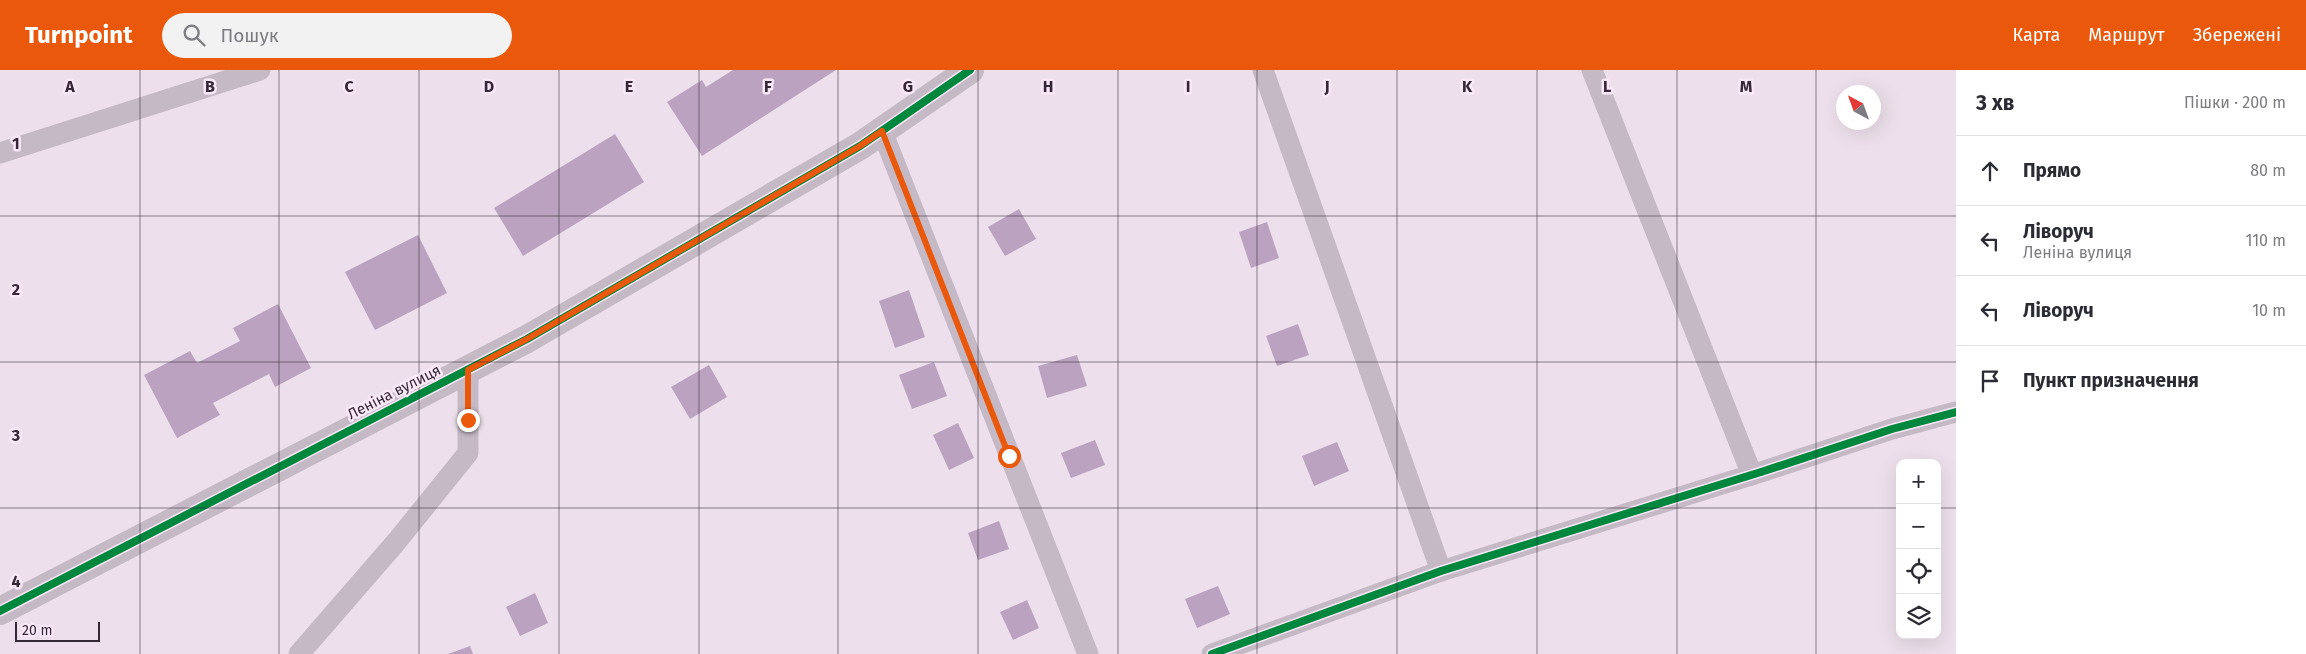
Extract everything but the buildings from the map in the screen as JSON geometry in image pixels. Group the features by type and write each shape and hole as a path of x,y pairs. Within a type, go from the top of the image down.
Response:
{"street":[{"path":"0,154 260,70"},
{"name":"Леніна вулиця","path":"0,611 544,329 860,146 970,70"},
{"path":"1263,70 1441,571"},
{"path":"1592,70 1752,475"},
{"path":"882,131 1088,654"},
{"path":"299,654 397,541 468,453 468,370"},
{"path":"1212,654 1441,571 1752,475 1892,429 1956,412"}],"cycle path":[{"path":"0,611 527,339 860,146 970,70"},
{"path":"1212,654 1441,571 1761,472 1892,429 1956,412"}],"route":[{"path":"468,420 468,370 527,339 860,146 882,131 1009,456"}]}
